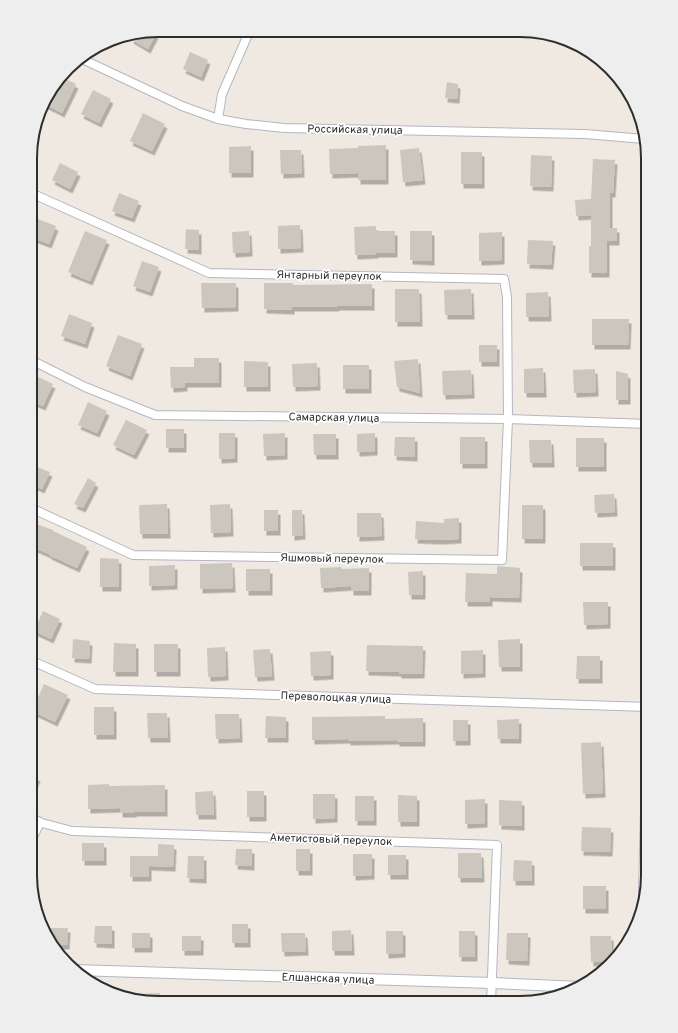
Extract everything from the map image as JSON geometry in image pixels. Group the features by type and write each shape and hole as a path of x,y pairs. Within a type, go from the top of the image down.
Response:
{"street":[{"path":"218,119 222,94 247,37"},
{"name":"Российская улица","path":"86,61 182,106 218,119 246,124 284,128 585,134 639,138"},
{"name":"Янтарный переулок","path":"37,196 209,273 504,279 507,297 508,419"},
{"name":"Самарская улица","path":"37,363 85,387 155,415 508,419 641,424"},
{"name":"Яшмовый переулок","path":"37,511 133,555 502,560 508,419"},
{"name":"Переволоцкая улица","path":"37,663 95,690 641,707"},
{"name":"Аметистовый переулок","path":"37,820 72,831 497,845 492,982"},
{"name":"Елшанская улица","path":"83,970 569,985"},
{"path":"491,996 492,982"}],"lane":[{"path":"37,833 42,823"}],"building":[{"path":"154,37 148,49 132,40"},
{"path":"190,52 208,60 201,77 183,69"},
{"path":"66,79 76,84 62,113 48,106"},
{"path":"447,82 458,84 457,99 445,98"},
{"path":"93,90 111,99 99,123 81,114"},
{"path":"143,113 165,124 152,151 130,141"},
{"path":"386,145 386,180 358,180 358,173 330,174 329,149"},
{"path":"251,146 251,173 229,173 229,147"},
{"path":"419,148 423,180 403,182 400,150"},
{"path":"280,150 301,150 302,173 281,174"},
{"path":"461,152 482,152 482,184 461,184"},
{"path":"531,155 552,156 551,187 530,186"},
{"path":"593,159 615,160 613,193 610,193 610,228 617,228 617,241 607,241 607,273 589,273 591,215 576,216 575,200 591,199"},
{"path":"60,163 78,172 70,189 52,180"},
{"path":"119,193 139,201 132,218 112,211"},
{"path":"38,219 56,226 49,244 37,239"},
{"path":"300,225 301,248 278,249 278,226"},
{"path":"376,226 376,231 395,231 395,253 355,255 354,227"},
{"path":"186,229 199,230 199,250 185,249"},
{"path":"85,231 107,240 90,281 68,272"},
{"path":"249,231 250,252 233,253 232,232"},
{"path":"410,231 432,231 432,261 410,260"},
{"path":"502,232 502,260 479,261 479,233"},
{"path":"528,240 553,241 551,265 527,264"},
{"path":"142,261 159,267 150,292 133,286"},
{"path":"201,283 236,283 236,307 202,308"},
{"path":"264,283 293,283 293,285 372,284 372,306 292,307 292,310 264,309"},
{"path":"395,289 419,289 420,322 395,322"},
{"path":"471,289 472,315 445,315 444,290"},
{"path":"548,292 549,317 526,317 526,293"},
{"path":"69,314 92,323 85,344 61,336"},
{"path":"592,319 629,319 628,345 592,345"},
{"path":"118,335 142,344 130,376 106,366"},
{"path":"479,345 497,345 497,362 479,362"},
{"path":"194,358 219,358 219,383 185,383 185,387 171,388 170,367 194,367"},
{"path":"418,359 420,393 397,387 394,361"},
{"path":"244,361 268,362 268,387 244,387"},
{"path":"317,363 318,386 293,387 292,364"},
{"path":"343,365 369,365 369,389 343,389"},
{"path":"543,368 544,393 524,393 524,369"},
{"path":"595,369 596,392 574,393 573,370"},
{"path":"471,370 472,394 443,395 442,371"},
{"path":"616,371 628,374 628,400 616,400"},
{"path":"37,376 53,384 43,406 37,404"},
{"path":"88,402 107,411 97,433 78,425"},
{"path":"126,420 147,430 134,455 113,445"},
{"path":"166,429 184,429 184,448 166,448"},
{"path":"219,433 235,433 235,458 219,459"},
{"path":"285,433 285,455 264,456 263,434"},
{"path":"375,433 375,451 357,452 357,434"},
{"path":"313,434 336,434 336,455 314,455"},
{"path":"395,437 415,437 415,457 394,456"},
{"path":"460,437 485,437 485,464 460,464"},
{"path":"576,438 604,438 604,467 576,467"},
{"path":"529,440 551,440 552,463 530,463"},
{"path":"37,467 50,472 42,489 37,487"},
{"path":"88,478 96,483 83,508 74,504"},
{"path":"614,494 615,512 595,513 594,495"},
{"path":"167,504 168,534 140,534 139,505"},
{"path":"230,504 231,532 211,533 210,505"},
{"path":"522,505 543,505 543,539 522,539"},
{"path":"264,510 278,510 278,531 264,531"},
{"path":"292,510 302,510 303,535 292,536"},
{"path":"357,513 381,513 382,536 357,537"},
{"path":"459,518 459,539 415,539 416,521 444,523 444,519"},
{"path":"37,524 53,530 87,547 77,568 37,549"},
{"path":"580,543 613,543 613,566 580,566"},
{"path":"100,558 119,559 119,587 100,587"},
{"path":"232,563 233,588 200,589 200,564"},
{"path":"175,565 175,585 149,586 149,566"},
{"path":"497,566 520,568 519,598 490,597 490,602 465,602 466,573 497,574"},
{"path":"341,567 342,569 369,568 369,591 351,591 351,586 321,588 320,568"},
{"path":"246,569 270,569 270,591 246,591"},
{"path":"423,571 423,595 409,595 408,572"},
{"path":"583,602 608,602 608,624 584,625"},
{"path":"43,611 60,619 51,639 37,632 37,624"},
{"path":"73,639 90,641 89,659 72,658"},
{"path":"520,639 520,667 499,667 498,640"},
{"path":"114,643 136,644 136,672 113,672"},
{"path":"154,644 178,644 178,672 154,672"},
{"path":"367,645 423,646 422,674 399,674 399,672 366,671"},
{"path":"225,647 226,676 208,677 207,648"},
{"path":"270,649 272,676 255,677 253,650"},
{"path":"483,650 483,673 461,674 461,651"},
{"path":"331,651 331,675 311,676 310,652"},
{"path":"577,656 600,656 600,679 576,679"},
{"path":"44,684 68,695 55,722 37,713 37,700"},
{"path":"94,707 114,707 114,735 94,735"},
{"path":"147,713 167,713 168,738 148,738"},
{"path":"215,714 239,714 240,738 216,739"},
{"path":"266,716 286,717 286,738 265,738"},
{"path":"385,716 385,719 423,718 423,742 397,742 397,740 348,741 348,739 312,740 312,717"},
{"path":"519,719 519,739 498,739 497,720"},
{"path":"453,720 468,720 468,741 453,741"},
{"path":"601,742 603,793 583,794 581,743"},
{"path":"109,784 109,786 165,785 165,812 120,813 120,808 88,809 88,785"},
{"path":"213,791 214,815 196,815 195,792"},
{"path":"247,791 264,791 264,817 247,817"},
{"path":"313,794 335,794 335,818 313,819"},
{"path":"398,795 417,796 417,822 398,822"},
{"path":"355,796 374,796 374,821 355,821"},
{"path":"485,799 485,823 465,824 465,800"},
{"path":"499,800 522,801 522,826 499,825"},
{"path":"582,827 611,828 610,852 581,851"},
{"path":"82,843 104,843 104,861 82,861"},
{"path":"158,844 174,845 173,867 149,866 149,877 130,877 130,856 158,856"},
{"path":"236,849 252,849 252,866 235,865"},
{"path":"296,849 310,849 310,871 296,871"},
{"path":"458,853 481,853 482,878 458,878"},
{"path":"353,854 372,854 372,875 353,876"},
{"path":"388,855 406,855 406,875 388,875"},
{"path":"188,856 204,856 204,879 187,878"},
{"path":"514,860 532,861 532,881 513,881"},
{"path":"583,886 606,886 606,909 583,909"},
{"path":"232,924 248,924 248,943 232,943"},
{"path":"95,926 112,926 112,944 94,943"},
{"path":"49,928 68,928 67,945 59,945"},
{"path":"351,930 352,951 332,951 332,931"},
{"path":"386,931 403,931 403,953 386,954"},
{"path":"459,931 475,931 475,957 459,957"},
{"path":"132,933 150,933 150,948 132,948"},
{"path":"281,933 305,933 306,951 282,952"},
{"path":"507,933 528,933 527,961 506,960"},
{"path":"182,936 201,936 201,951 182,951"},
{"path":"590,936 611,936 611,955 606,961 591,962"},
{"path":"160,993 160,996 142,995 137,994"},
{"path":"199,995 222,995 222,996"},
{"path":"304,995 324,995 324,996"}]}
